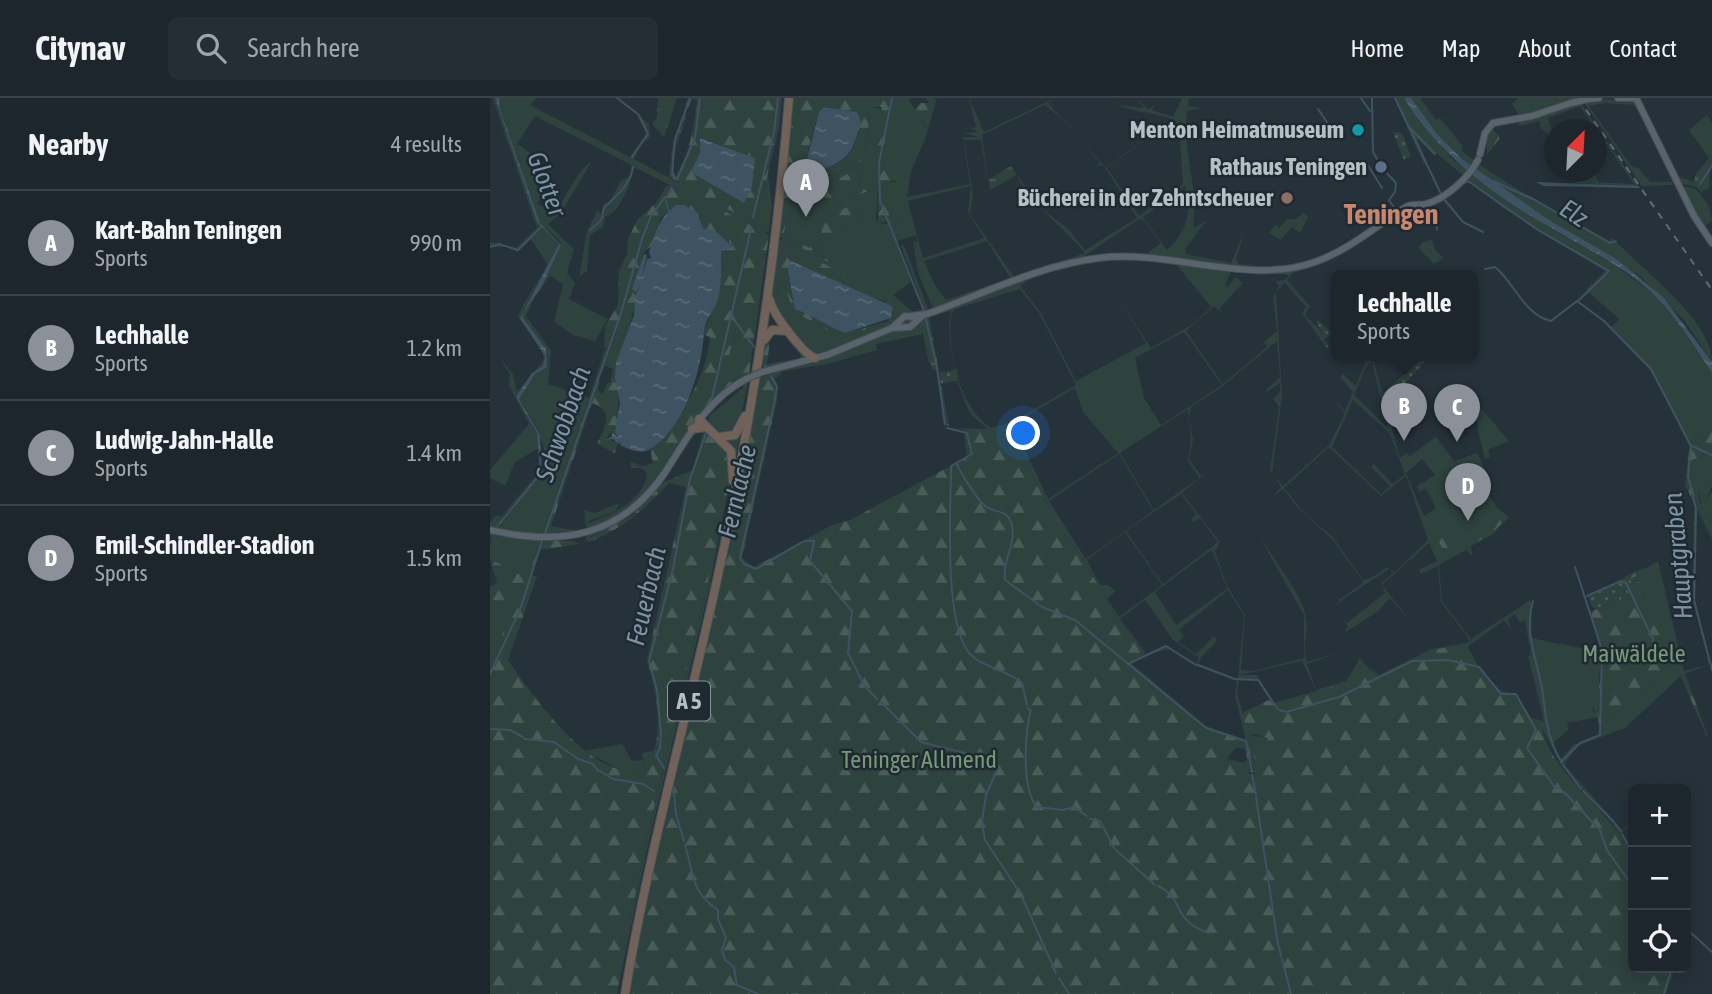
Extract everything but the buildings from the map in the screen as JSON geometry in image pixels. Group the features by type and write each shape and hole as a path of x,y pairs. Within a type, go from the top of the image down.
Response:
{"highway":[{"name":"A 5","path":"623,994 652,854 720,568 761,346 787,98"},
{"name":"A 5","path":"623,994 644,871 701,633 746,415 787,98"},
{"name":"A 5","path":"768,290 775,317 793,335"},
{"path":"761,346 772,330 783,329 793,335 807,356"},
{"path":"699,424 719,437 734,436 746,415"},
{"name":"A 5","path":"719,437 733,456 733,484"}],"main road":[{"path":"493,530 544,537 587,533 623,515 655,486 719,397 746,379 903,323 909,327 912,320 1060,265 1096,258 1147,256 1275,270 1322,260 1408,206 1428,204 1442,195 1478,161 1492,125 1599,98"},
{"path":"1618,98 1635,98 1712,243"}],"green space":[{"path":"495,98 537,222 559,244 520,317 542,350 518,317 547,264 531,239 517,252 507,247 490,247 490,242 516,248 537,228 493,99"},
{"path":"500,98 537,98 530,105 630,157 646,133 636,114 649,124 650,138 642,143 634,159 766,229 756,222 768,174 772,205 769,231 765,233 634,167 620,203 605,217 603,227 590,235 587,271 579,277 587,231 597,211 602,214 603,204 610,201 621,180 630,177 631,165 535,116 517,144 534,155 533,167 540,174 536,183 544,191 537,204 554,211 592,161 561,213 548,224 574,249 567,273 575,283 569,299 608,319 595,341 573,335 554,322 563,284 550,276 535,296 526,316 551,351 548,384 589,398 543,536 497,530 542,470 549,466 539,432 519,399 535,373 547,367 546,349 523,318 523,313 549,270 561,242 540,223 499,106"},
{"path":"658,98 677,98 664,137 652,124 657,117"},
{"path":"688,98 782,98 779,128 756,222 766,229 681,185 675,177 691,140 697,100 692,99 688,108 685,105","holes":["701,138 755,158 752,187 744,202 692,172 700,153"]},
{"path":"792,98 912,98 903,104 892,105 881,162 885,171 898,180 882,182 883,197 890,214 893,219 910,211 912,215 893,223 900,240 897,241 887,221 878,225 878,185 870,187 873,185 882,107 871,107 865,152 859,155 861,161 818,182 816,176 806,181 796,179 791,187 793,194 784,233 809,248 821,237 824,208 813,200 820,192 819,188 862,167 860,188 869,191 836,203 828,211 829,215 859,202 858,222 822,242 814,251 843,269 778,236","holes":["824,107 857,112 861,121 856,140 841,161 835,164 808,151 819,112"]},
{"path":"926,98 935,98 931,102 927,128 914,110 921,103 929,103"},
{"path":"937,98 925,139 911,171 907,197 970,184 963,137 979,137 963,133 978,132 970,128 976,127 969,98 984,132 1055,98 1048,103 1062,119 1045,105 982,135 989,190 981,140 964,140 973,194 970,214 1014,277 1085,253 1041,208 1068,229 1085,250 1137,218 1106,169 1102,165 1095,167 1100,163 1080,139 1106,168 1172,119 1128,109 1112,103 1105,98 1118,105 1144,108 1136,98 1148,109 1154,106 1152,110 1173,117 1182,98 1189,98 1188,106 1202,108 1187,111 1187,140 1194,197 1193,225 1196,227 1207,220 1185,249 1186,254 1231,263 1244,232 1236,260 1239,264 1277,268 1317,264 1293,273 1287,280 1310,306 1305,315 1324,338 1331,333 1324,340 1302,313 1306,307 1285,283 1276,292 1282,395 1272,473 1270,470 1279,407 1273,399 1280,392 1280,383 1267,392 1266,390 1280,377 1277,341 1219,389 1191,407 1189,417 1193,440 1189,459 1201,476 1214,466 1182,493 1220,542 1215,551 1226,584 1245,615 1241,670 1253,671 1304,658 1304,615 1258,535 1293,587 1303,608 1307,624 1307,662 1340,652 1307,664 1316,690 1346,681 1359,660 1358,657 1364,662 1346,683 1317,693 1302,661 1240,675 1257,675 1279,711 1270,704 1269,696 1258,680 1238,678 1244,616 1228,590 1179,630 1184,637 1178,642 1196,654 1214,636 1217,641 1201,657 1198,665 1239,680 1237,694 1250,736 1268,737 1266,745 1251,742 1257,774 1246,771 1243,762 1246,761 1247,754 1249,770 1253,770 1235,696 1237,681 1194,665 1169,649 1146,655 1166,647 1196,665 1199,658 1173,640 1145,600 1120,619 1146,653 1141,651 1059,527 1009,433 1002,428 975,432 952,428 988,429 971,414 961,392 953,364 951,349 950,322 951,311 929,317 925,311 901,246 904,245 928,309 933,308 918,273 913,242 918,241 916,235 900,240 893,223 912,215 923,258 984,238 968,212 971,186 908,201 911,214 910,211 893,219 883,201 882,181 897,182 885,171 881,162 892,104 909,100 926,128 931,102","holes":["1173,119 1179,127 1183,184 1139,216 1107,168","1185,186 1188,204 1186,221 1179,236 1167,250 1143,217","1139,219 1144,220 1161,243 1146,254 1083,257","987,241 1010,278 946,300 936,287 924,261","1136,260 1176,264 1211,307 1193,324 1151,348 1114,292 1146,343 1076,381 1041,313 1020,286 1060,268","1231,271 1289,275 1284,280 1275,281 1279,286 1273,298 1277,331 1264,342 1267,347 1223,384 1186,331 1214,306 1223,314 1219,309 1243,283 1235,277 1228,287 1225,285","1020,289 1039,313 1076,385 1012,422 991,428 970,406 963,392 951,346 951,315 955,309","1184,332 1222,385 1161,425 1144,398 1135,358","1075,388 1083,412 1118,453 1048,499 1013,424","1188,409 1191,439 1188,461 1199,478 1154,510 1120,453","1119,454 1153,511 1086,559 1049,501","1181,494 1196,514 1191,519 1194,522 1200,518 1218,542 1163,584 1148,563 1150,561 1146,560 1126,531","1125,532 1162,585 1119,617 1107,598 1116,591 1108,585 1100,585 1087,560","1210,551 1213,552 1227,589 1176,625 1155,592"]},
{"path":"1394,98 1404,98 1451,158 1543,224 1615,265 1653,294 1676,320 1712,373 1712,420 1690,448 1655,375 1610,329 1619,319 1586,290 1605,271 1500,206 1436,153 1434,155 1417,138 1427,162 1424,164"},
{"path":"1411,98 1420,98 1436,120 1440,118 1463,146 1462,151 1479,164 1515,188 1609,241 1613,238 1688,312 1709,346 1712,362 1684,320 1640,276 1552,222 1462,159 1437,134"},
{"path":"1518,98 1577,98 1592,119 1580,106 1544,119 1544,130 1539,121 1519,126 1519,115 1512,104"},
{"path":"1583,101 1635,101 1664,160 1635,105 1606,103 1589,106 1598,119 1595,119"},
{"path":"686,107 673,162 678,181 669,177 673,144"},
{"path":"871,107 883,109 874,185 870,187 878,184 876,220 879,225 888,223 911,282 893,295 913,312 922,309 931,347 927,346 931,362 929,363 923,334 876,344 877,350 831,363 764,375 766,370 801,358 797,345 788,332 790,330 778,316 811,354 775,305 778,282 784,283 793,311 841,338 883,324 897,316 897,309 891,304 851,289 838,277 846,276 781,241 782,238 837,265 814,251 822,242 858,222 859,202 828,216 828,211 836,203 869,191 860,188 862,168 819,188 820,192 814,200 824,208 821,237 809,248 784,233 793,195 791,187 796,179 806,181 816,176 819,182 861,161 859,155 865,152"},
{"path":"1707,115 1712,123 1712,165 1701,176 1696,174 1709,158 1689,130"},
{"path":"1492,128 1500,138 1487,155 1487,137"},
{"path":"1607,132 1632,167 1639,168 1650,182 1672,182 1672,185 1642,186 1607,136"},
{"path":"1393,133 1403,135 1411,157 1404,160"},
{"path":"1607,141 1638,186 1575,182 1598,182 1634,184"},
{"path":"1710,164 1709,188 1702,192 1696,187 1680,183 1679,177 1694,182 1696,174 1701,176"},
{"path":"1011,166 1017,175 990,190 989,179"},
{"path":"1017,175 1041,208 1028,194"},
{"path":"667,185 671,186 665,196 667,205 666,197 674,188 682,189 769,235 749,375 702,412 654,483 639,500 624,514 606,524 587,527 583,515 589,523 616,511 634,499 645,483 647,473 641,468 631,468 630,462 643,466 653,463 650,449 681,412 697,384 710,337 704,335 704,331 719,294 721,251 733,246 718,233 703,228 700,215 686,206 675,205 660,219 654,244 645,251 636,277 636,292 641,282 642,284 626,337 616,333 609,350 604,348 605,326 618,305 619,271 627,254 628,239 637,220 656,203","holes":["736,328 733,351 737,354 734,365 736,373 741,376 721,386"]},
{"path":"1681,186 1696,189 1709,206 1695,214"},
{"path":"1709,206 1712,221 1703,227 1695,214"},
{"path":"1304,213 1308,217 1300,233 1292,227 1280,240 1269,233 1275,225 1279,228 1287,219 1295,219"},
{"path":"778,239 847,276 839,277 842,283 824,279 791,262 788,271 796,309 845,333 888,321 893,314 893,308 884,303 888,302 897,309 897,316 883,324 841,338 793,311 784,283 778,282 775,305 813,355 808,354 774,309 772,292"},
{"path":"1432,240 1435,250 1444,258 1434,264 1418,248 1423,242"},
{"path":"1302,313 1324,334 1316,322 1318,320 1331,332 1324,339 1317,331 1329,346 1327,348"},
{"path":"929,317 949,426 944,424 937,370 932,370 927,345 931,346 924,319"},
{"path":"736,328 733,351 737,354 741,376 720,386"},
{"path":"616,333 626,337 616,362 616,382 610,383 613,369 605,366 597,381 595,380 605,349 609,350"},
{"path":"771,333 767,364 801,358 764,369 763,351"},
{"path":"498,355 513,374 517,392 528,378 516,397 537,433 539,448 515,462 505,486 490,478 490,470 529,424 509,386 510,374"},
{"path":"544,358 544,366 535,372 540,365"},
{"path":"1366,361 1374,361 1400,458 1406,453 1410,456 1436,437 1454,461 1477,453 1489,477 1483,480 1489,490 1487,492 1497,508 1509,517 1493,534 1471,546 1472,556 1466,550 1439,565 1442,601 1471,639 1530,600 1531,638 1601,652 1598,697 1592,709 1598,717 1567,723 1569,729 1552,744 1561,759 1573,745 1598,735 1599,728 1649,686 1669,662 1646,610 1642,582 1632,583 1629,578 1658,561 1684,671 1710,664 1682,675 1625,728 1578,746 1564,764 1622,830 1628,825 1623,832 1628,849 1614,825 1561,765 1542,728 1532,723 1516,694 1531,718 1544,721 1528,656 1531,655 1525,620 1520,623 1515,614 1508,619 1511,629 1504,620 1472,644 1431,650 1378,677 1365,663 1379,675 1431,649 1469,641 1441,602 1438,566 1421,574 1419,570 1437,561 1429,543 1382,585 1415,627 1390,598 1377,612 1346,632 1348,627 1341,614 1347,623 1385,593 1381,584 1393,573 1389,569 1343,599 1336,607 1340,599 1363,583 1362,580 1332,539 1298,508 1283,489 1273,496 1281,487 1274,476 1283,486 1329,445 1345,413 1329,395 1345,411 1353,392 1340,377 1345,372 1344,375 1356,386","holes":["1372,362 1388,428 1354,395 1365,368","1353,400 1390,434 1405,474 1393,484 1374,464 1371,467 1390,486 1381,494 1332,447","1329,447 1381,496 1406,476 1428,540 1395,572 1387,567 1363,580 1332,536 1306,515 1284,488","1422,459 1435,475 1417,486 1419,492 1426,489 1436,508 1424,516 1406,473"]},
{"path":"1419,361 1425,362 1387,404 1398,418 1384,405 1382,394"},
{"path":"957,369 958,380 941,384 940,373"},
{"name":"Teninger Allmend","path":"781,370 781,374 774,379 778,384 777,400 742,558 754,567 832,525 850,520 967,457 964,431 1003,427 1009,433 1059,527 1084,561 1117,618 1145,654 1131,663 1206,726 1248,741 1253,771 1248,768 1246,748 1234,741 1227,759 1244,763 1249,774 1257,774 1251,741 1265,744 1268,738 1254,734 1249,736 1242,713 1269,700 1280,711 1274,703 1346,683 1361,661 1378,677 1431,650 1471,643 1468,647 1487,678 1499,689 1516,694 1534,725 1542,724 1545,740 1554,757 1628,848 1628,973 1673,973 1666,994 629,994 656,852 724,570 758,378"},
{"path":"746,377 748,381 739,427 734,435 723,438 732,438 740,432 735,461 726,442 705,429 685,445 647,502 620,522 589,537 585,543 586,537 595,532 593,528 587,527 607,524 624,515 640,501 706,408","holes":["743,384 743,388 709,416 709,425 703,420 721,399"]},
{"path":"595,380 600,381 598,390 602,395 607,383 616,382 618,387 619,439 612,432 606,438 618,444 615,453 597,444 605,426 606,415 604,410 592,403 551,526 577,531 543,536"},
{"path":"1475,401 1509,441 1488,450 1490,457 1485,459 1478,431"},
{"path":"1712,420 1712,452 1692,460 1690,479 1698,507 1704,511 1710,524 1707,529 1685,485 1689,449"},
{"path":"704,429 728,447 733,467 642,861 617,994 490,994 490,671 511,609 490,601 490,587 497,583 490,559 504,566 504,580 511,582 515,575 530,568 540,542 528,543 528,539 573,541 580,544 539,550 533,565 533,576 537,576 508,660 549,715 586,751 605,764 625,771 645,770 642,753 654,751 658,728 655,694 647,660 686,487 669,483 642,510 622,525 588,542 587,539 632,516 662,483 693,470"},
{"path":"1712,452 1712,486 1710,484 1698,494 1701,504 1704,504 1712,491 1712,539 1707,529 1710,523 1704,511 1698,507 1690,479 1692,460"},
{"path":"732,469 709,589 648,845 617,994 642,862"},
{"path":"540,470 490,539 490,523 496,515 501,517"},
{"path":"1701,480 1712,486 1703,507 1698,490"},
{"path":"1487,492 1497,508 1508,517 1492,533 1471,546 1472,556 1464,548 1450,552 1442,548 1431,527 1435,524 1447,546 1452,549 1479,536 1500,519 1484,493"},
{"path":"619,503 616,511 586,522 584,510 595,513"},
{"path":"1694,508 1697,513 1695,600 1712,673 1693,601"},
{"path":"495,533 528,538 528,543 540,542 530,568 515,575 511,582 504,580 504,566 490,559 490,543"},
{"name":"Maiwäldele","path":"1643,568 1642,573 1630,579 1632,583 1642,582 1646,609 1654,614 1669,662 1649,686 1599,728 1598,717 1592,706 1600,683 1601,660 1590,612 1630,595 1622,581 1624,577"},
{"path":"1622,581 1630,595 1596,609 1592,607 1588,596"},
{"path":"490,601 512,609 490,671"},
{"path":"1685,674 1708,736 1707,737 1681,677"},
{"path":"1234,740 1246,748 1247,753 1243,748 1235,748 1227,759"},
{"path":"622,744 632,761 643,760 645,770 625,773 585,751"}],"water":[{"path":"495,98 500,98 499,106 540,223 561,245 541,288 523,313 523,318 546,349 547,367 535,374 519,399 540,435 542,473 498,527 490,543 497,526 540,472 537,433 516,397 532,373 543,366 545,356 520,318 559,244 537,222"},
{"path":"1404,98 1411,98 1437,134 1462,159 1552,222 1615,258 1663,297 1712,362 1712,373 1678,323 1644,286 1609,261 1515,206 1473,175 1435,140"},
{"path":"824,107 857,112 861,121 847,156 813,174 806,169 806,163 819,112"},
{"path":"700,138 755,158 752,187 744,203 691,172 700,153"},
{"path":"1536,182 1638,186 1640,188 1544,186"},
{"path":"671,186 674,188 666,197 669,211 675,205 684,205 698,213 703,228 718,233 733,247 721,251 719,293 705,327 700,363 682,413 673,427 650,449 631,450 620,445 621,442 618,444 613,439 606,440 612,436 612,432 619,439 615,432 620,403 615,378 616,362 634,315 635,296 642,284 636,292 632,289 644,254 647,255 641,280 647,259 651,258 649,252 657,230 668,212 665,198"},
{"path":"791,261 890,305 893,308 891,318 845,333 795,309 788,271"}],"waterway":[{"path":"617,98 639,115 648,134 632,157"},
{"path":"677,179 672,175 675,139 690,98"},
{"path":"677,179 695,138 700,98"},
{"name":"Feuerbach","path":"753,217 774,132 778,98"},
{"path":"892,98 879,163 880,201 924,311 937,368 945,424"},
{"path":"1361,98 1370,111"},
{"path":"1372,98 1373,152 1379,162"},
{"path":"1395,98 1441,194"},
{"path":"1318,109 1335,134 1334,138"},
{"path":"1408,126 1435,154"},
{"path":"1366,162 1382,188"},
{"path":"1700,184 1712,166"},
{"path":"590,230 601,220 605,207 626,184 633,167"},
{"path":"1383,169 1396,183 1395,192 1389,200 1396,210"},
{"path":"1464,183 1468,181 1538,230 1609,271 1578,301"},
{"name":"Elz","path":"1493,181 1533,199 1610,243 1616,241"},
{"name":"Schwobbach","path":"545,533 621,313 642,239 651,216 665,197"},
{"path":"1444,199 1463,222 1483,232"},
{"path":"1409,213 1417,211"},
{"path":"1426,211 1436,220 1437,230"},
{"name":"Glotter","path":"490,247 499,244 518,250 540,228"},
{"name":"Fernlache","path":"709,400 712,398 751,229"},
{"path":"1485,269 1495,267 1502,273 1527,306 1542,318 1551,321 1577,301 1604,321 1651,369 1691,446 1688,476 1696,509 1694,600 1710,663"},
{"name":"Fernlache","path":"732,317 754,347"},
{"name":"Fernlache","path":"771,376 777,387 774,405 740,558 744,564 756,569 804,541 814,541 810,561 852,611 848,653 864,685 877,699"},
{"path":"947,428 967,433 972,454 951,466 950,564 961,639 975,659 1022,683 1027,705"},
{"name":"Feuerbach","path":"664,768 656,755 660,749 661,733 657,690 649,661 673,569 690,479 706,433"},
{"path":"1692,446 1712,455"},
{"path":"957,464 981,502 1010,520 1013,533 1005,566 1005,580 1042,607 1075,620 1206,728 1246,741 1252,772"},
{"name":"Schwobbach","path":"490,674 521,607 543,538"},
{"path":"1561,762 1580,743 1600,735 1602,650 1575,567"},
{"path":"1587,596 1621,581 1626,583 1653,639 1651,665"},
{"path":"1533,601 1530,623 1532,645 1550,735 1562,762"},
{"path":"1130,663 1166,646 1196,665"},
{"path":"1279,710 1286,712 1339,697 1412,661 1448,660 1479,667 1501,694 1516,694 1536,730 1527,748 1554,786 1560,789"},
{"name":"Hauptgraben","path":"1711,664 1712,670"},
{"path":"1198,665 1235,679 1258,680 1277,708"},
{"name":"Fernlache","path":"881,702 921,742 992,760 996,765"},
{"path":"1031,710 1027,732 1026,774 1032,799 1037,807 1063,810 1074,807 1087,816"},
{"path":"490,729 510,730 523,737"},
{"path":"524,739 554,742 578,759 593,764 598,771"},
{"path":"1563,765 1581,789"},
{"name":"Fernlache","path":"982,821 986,795 998,768"},
{"path":"600,771 613,779 643,784 654,791"},
{"path":"1252,775 1256,794"},
{"name":"Feuerbach","path":"673,783 676,814 684,841"},
{"path":"1563,791 1600,830 1607,850 1628,880"},
{"path":"1583,791 1589,797"},
{"path":"1256,797 1278,945"},
{"path":"1590,798 1606,814"},
{"path":"1607,815 1614,822"},
{"path":"1090,819 1100,821 1114,848"},
{"name":"Fernlache","path":"982,824 985,840 1020,893"},
{"path":"1615,824 1621,831"},
{"path":"1622,834 1630,847"},
{"name":"Feuerbach","path":"685,845 698,889 718,910 718,919 726,938 722,950 725,960 734,967 737,985 758,994"},
{"path":"1116,850 1155,885"},
{"path":"1158,886 1172,897 1189,922 1209,933"},
{"name":"Fernlache","path":"1022,897 1056,973"},
{"path":"1691,933 1712,952"},
{"path":"1279,947 1281,956"},
{"path":"1282,959 1291,994"},
{"path":"1664,994 1670,973"},
{"name":"Fernlache","path":"1059,978 1069,994"},
{"name":"Feuerbach","path":"792,994 798,994"}],"railway":[{"path":"1578,98 1712,290"}],"place":[{"name":"Menton Heimatmuseum","path":"1358,130"},
{"name":"Rathaus Teningen","path":"1381,167"},
{"name":"Bücherei in der Zehntscheuer","path":"1287,198"},
{"name":"Kart-Bahn Teningen","path":"806,217"},
{"name":"Lechhalle","path":"1404,441"},
{"name":"Ludwig-Jahn-Halle","path":"1457,442"},
{"name":"Emil-Schindler-Stadion","path":"1468,521"}],"district":[{"name":"Teningen","path":"1391,214"}]}
